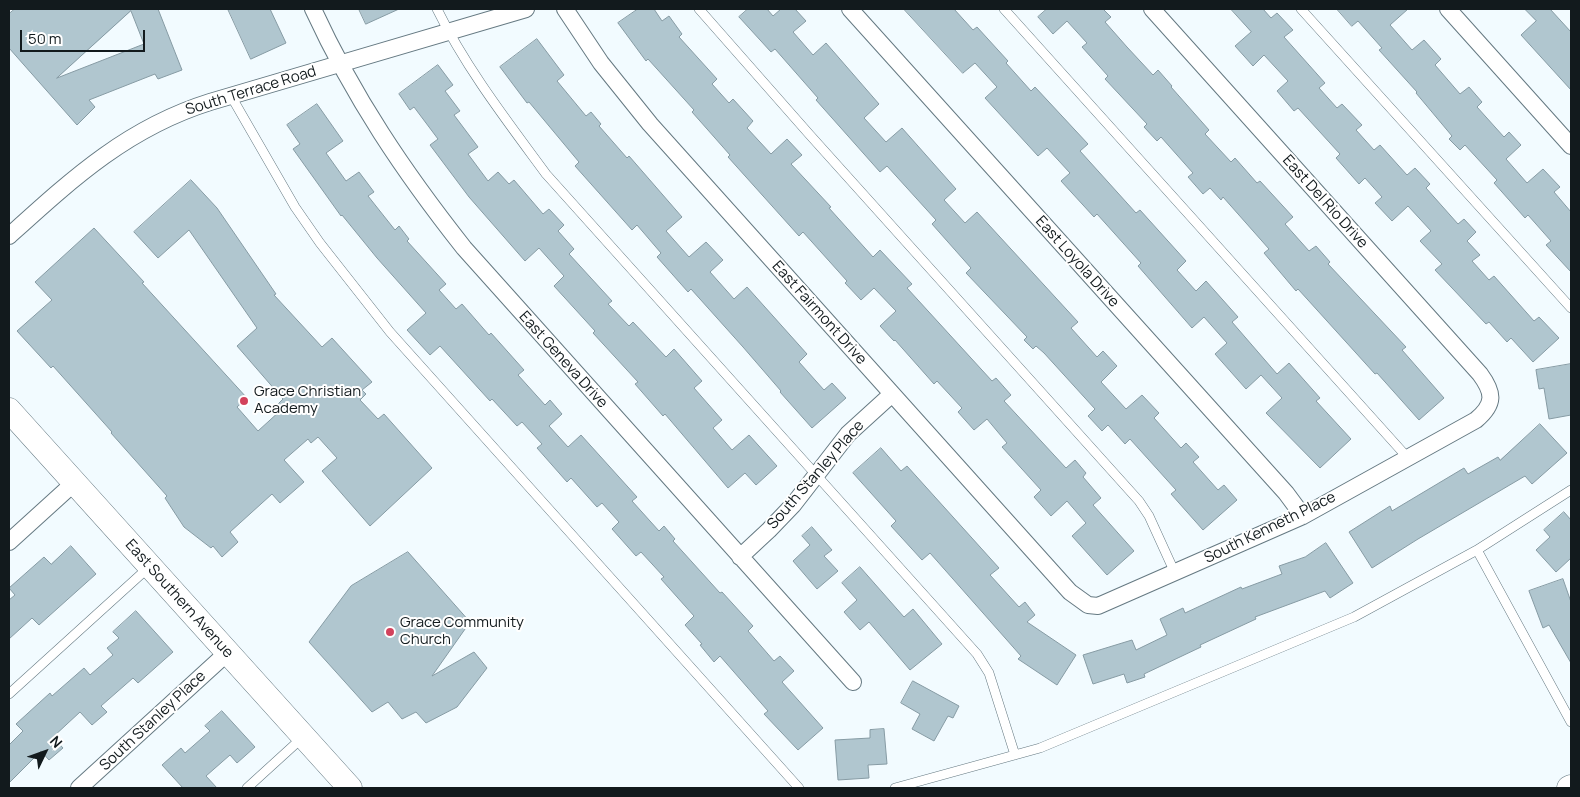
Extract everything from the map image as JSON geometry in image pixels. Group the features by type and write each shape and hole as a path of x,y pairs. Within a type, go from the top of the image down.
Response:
{"main road":[{"name":"East Southern Avenue","path":"9,410 350,788"}],"street":[{"name":"East Geneva Drive","path":"313,9 340,63 400,163 464,248 853,682"},
{"name":"South Terrace Road","path":"9,236 81,173 126,140 152,125 180,113 231,96 526,9"},
{"name":"East Fairmont Drive","path":"564,9 600,63 634,106 1070,592 1088,605"},
{"name":"East Loyola Drive","path":"850,9 1286,493 1303,516"},
{"name":"East Del Rio Drive","path":"1152,9 1480,374 1490,390 1491,399"},
{"path":"1448,9 1571,146"},
{"name":"South Stanley Place","path":"740,557 781,519 848,434 892,394"},
{"name":"South Kenneth Place","path":"1088,605 1098,606 1108,603 1303,516 1476,420 1488,407 1491,399"},
{"path":"9,542 74,482"},
{"name":"South Stanley Place","path":"79,788 227,653"}],"lane":[{"path":"437,9 448,31 501,113 546,174 984,663 989,673 1014,755"},
{"path":"700,9 809,134 1139,501 1150,516 1174,573"},
{"path":"1004,9 1407,457"},
{"path":"1302,9 1571,308"},
{"path":"231,96 295,207 320,243 390,332 799,788"},
{"path":"895,788 1040,748 1354,617 1476,550 1571,490"},
{"path":"1476,550 1571,722"},
{"path":"9,694 149,567"},
{"path":"247,788 303,737"}],"building":[{"path":"15,9 158,9 182,70 158,79 155,74 89,100 95,107 77,125 9,48 9,14","holes":["131,11 144,44 57,78"]},
{"path":"228,9 270,9 286,43 251,59"},
{"path":"359,9 399,9 366,24"},
{"path":"638,9 654,9 662,21 669,16 682,34 679,37 717,79 712,84 729,103 733,99 753,121 747,128 771,154 787,139 802,155 791,164 831,207 829,208 873,257 880,250 912,284 907,288 992,381 996,378 1011,395 1004,401 1066,468 1075,460 1086,473 1083,477 1101,498 1093,505 1134,551 1107,575 1072,536 1086,523 1067,501 1051,516 1034,497 1041,490 1002,447 1007,443 987,419 974,430 958,412 962,408 937,381 934,384 880,326 896,311 874,288 861,300 845,283 847,281 803,232 799,236 728,157 730,155 692,112 694,110 648,59 646,61 618,23"},
{"path":"748,9 767,9 773,16 781,9 795,9 806,21 793,32 813,55 826,43 879,104 864,118 886,142 902,128 956,189 944,200 965,223 977,212 1078,322 1071,328 1097,357 1103,351 1117,366 1101,382 1126,409 1142,395 1159,413 1154,418 1181,448 1186,443 1199,457 1193,462 1218,490 1224,485 1237,500 1203,530 1171,494 1176,490 1130,439 1125,444 1108,425 1102,431 1088,416 1095,409 1044,353 1036,346 1033,349 1024,340 1027,337 966,273 971,268 932,224 936,220 887,166 880,172 816,100 818,98 775,49 771,52 739,17"},
{"path":"904,9 954,9 973,30 977,27 1008,61 1006,63 1031,91 1035,87 1088,144 1080,151 1136,213 1140,210 1186,261 1177,270 1196,291 1206,281 1238,317 1232,322 1277,374 1289,363 1320,398 1316,401 1351,439 1320,468 1266,413 1282,398 1261,375 1246,389 1215,354 1227,343 1204,317 1192,328 1138,266 1141,263 1097,214 1094,217 1061,181 1070,173 1047,148 1038,156 985,98 997,87 975,63 963,73"},
{"path":"1047,9 1103,9 1111,17 1105,22 1153,75 1158,70 1209,130 1205,134 1231,162 1235,158 1257,183 1260,181 1293,217 1285,224 1309,251 1316,246 1330,262 1328,264 1406,347 1402,350 1444,398 1419,420 1298,289 1296,291 1264,253 1269,249 1223,197 1221,200 1210,188 1203,194 1188,177 1193,173 1161,137 1157,141 1144,127 1147,124 1105,79 1108,76 1082,47 1087,43 1067,21 1053,34 1038,17"},
{"path":"1231,9 1263,9 1271,18 1277,13 1293,30 1284,37 1325,83 1319,88 1337,108 1342,104 1362,125 1356,130 1374,150 1380,145 1407,175 1415,168 1430,184 1426,188 1458,224 1464,219 1476,232 1467,241 1480,255 1472,261 1489,280 1494,276 1534,321 1539,317 1559,338 1533,362 1511,338 1507,342 1489,322 1486,324 1435,270 1442,264 1420,241 1431,231 1408,206 1392,221 1375,203 1382,197 1365,178 1359,184 1336,158 1340,154 1298,108 1294,111 1277,91 1288,81 1264,55 1253,66 1235,46 1251,32"},
{"path":"1337,9 1408,9 1390,25 1412,50 1424,40 1441,59 1435,65 1460,94 1469,87 1482,102 1477,107 1504,137 1509,132 1521,145 1506,159 1527,183 1543,169 1560,187 1554,192 1571,212 1571,272 1546,245 1551,241 1528,215 1525,218 1494,183 1497,180 1465,145 1460,150 1449,139 1452,136 1417,92 1379,50 1382,48 1358,21 1352,26"},
{"path":"1525,9 1550,9 1571,32 1571,90 1521,35 1536,21"},
{"path":"537,39 564,75 557,81 586,116 591,112 601,124 599,126 627,158 629,156 682,217 666,231 689,257 706,242 723,260 710,272 734,299 747,287 807,354 799,362 824,390 832,383 846,398 812,428 691,289 688,292 657,257 661,253 637,225 632,230 575,166 579,162 529,102 527,103 500,67"},
{"path":"438,65 453,85 445,91 460,111 454,115 478,147 468,154 488,181 498,172 509,184 514,180 543,214 549,209 564,225 558,231 574,249 569,254 612,301 608,304 629,326 633,322 666,357 674,349 702,381 694,388 722,420 713,428 732,450 749,435 777,466 756,485 745,473 728,488 665,414 663,416 635,384 638,382 593,333 595,331 554,286 564,276 539,248 525,261 469,197 430,145 438,139 414,107 410,110 399,94"},
{"path":"317,104 343,141 326,153 346,181 359,172 374,192 368,196 395,230 399,226 409,239 407,241 446,284 439,290 456,309 462,304 489,335 491,333 524,370 518,375 545,405 550,400 562,414 549,426 568,447 581,435 637,497 632,501 659,531 664,526 675,539 673,541 753,626 748,631 774,661 780,656 794,671 782,682 823,728 798,750 764,714 768,711 720,656 714,662 700,645 702,644 685,625 694,616 661,579 664,577 641,552 636,556 612,529 619,522 602,503 597,507 571,478 567,482 537,448 542,444 522,422 517,426 492,399 490,401 440,346 430,355 407,330 426,313 341,216 293,149 300,144 287,125"},
{"path":"191,180 217,208 276,294 274,295 322,347 332,338 372,382 362,390 366,394 360,400 378,419 384,414 432,468 370,526 322,471 337,458 318,437 311,443 308,439 284,460 304,482 280,503 272,494 230,532 238,542 222,557 213,546 211,548 184,527 165,498 167,496 53,366 51,368 17,331 52,300 35,282 94,228 247,398 237,407 258,431 281,410 277,405 283,399 237,346 257,328 189,230 158,258 134,232"},
{"path":"1571,364 1571,415 1549,419 1544,388 1539,389 1536,370"},
{"path":"1540,424 1567,453 1532,484 1525,476 1372,568 1349,532 1390,506 1392,511 1464,468 1468,474 1498,457 1500,460"},
{"path":"881,448 901,471 907,466 999,568 990,575 1019,607 1025,602 1035,615 1027,622 1076,655 1057,685 1018,659 1021,656 930,553 922,560 891,526 896,521 853,473"},
{"path":"1564,512 1571,520 1571,558 1556,572 1536,550 1550,537 1544,530"},
{"path":"812,527 832,550 824,556 838,571 817,589 793,561 810,545 802,536"},
{"path":"1326,543 1353,583 1330,598 1325,591 1255,617 1256,619 1144,674 1145,677 1127,683 1124,674 1093,684 1083,655 1132,640 1136,650 1167,635 1160,619 1183,608 1185,613 1241,587 1242,589 1282,574 1279,566 1305,557"},
{"path":"71,546 96,574 39,625 32,618 9,639 9,600 15,595 9,588 44,557 51,564"},
{"name":"Grace Community Church","path":"408,552 470,622 432,676 474,652 487,668 457,707 426,723 416,712 402,719 388,702 372,712 309,642 351,586"},
{"path":"860,567 904,617 913,609 942,644 910,670 869,622 860,630 844,612 857,600 842,583"},
{"path":"1563,579 1571,602 1571,663 1549,625 1543,628 1529,591"},
{"path":"136,611 173,652 138,683 133,678 101,706 107,712 92,725 80,712 53,737 63,748 49,760 41,751 9,783 9,745 23,731 16,724 50,693 52,696 84,668 90,675 113,655 107,648 119,638 113,632"},
{"path":"913,681 959,706 953,718 948,716 934,741 912,729 920,714 901,703"},
{"path":"222,711 255,747 237,763 230,755 206,776 217,788 183,788 162,765 181,748 185,753 210,731 205,726"},
{"path":"884,729 887,764 868,765 869,778 838,780 835,740 870,738 870,730"}],"place":[{"name":"Grace Christian Academy","path":"244,401"},
{"name":"Grace Community Church","path":"390,632"}]}
